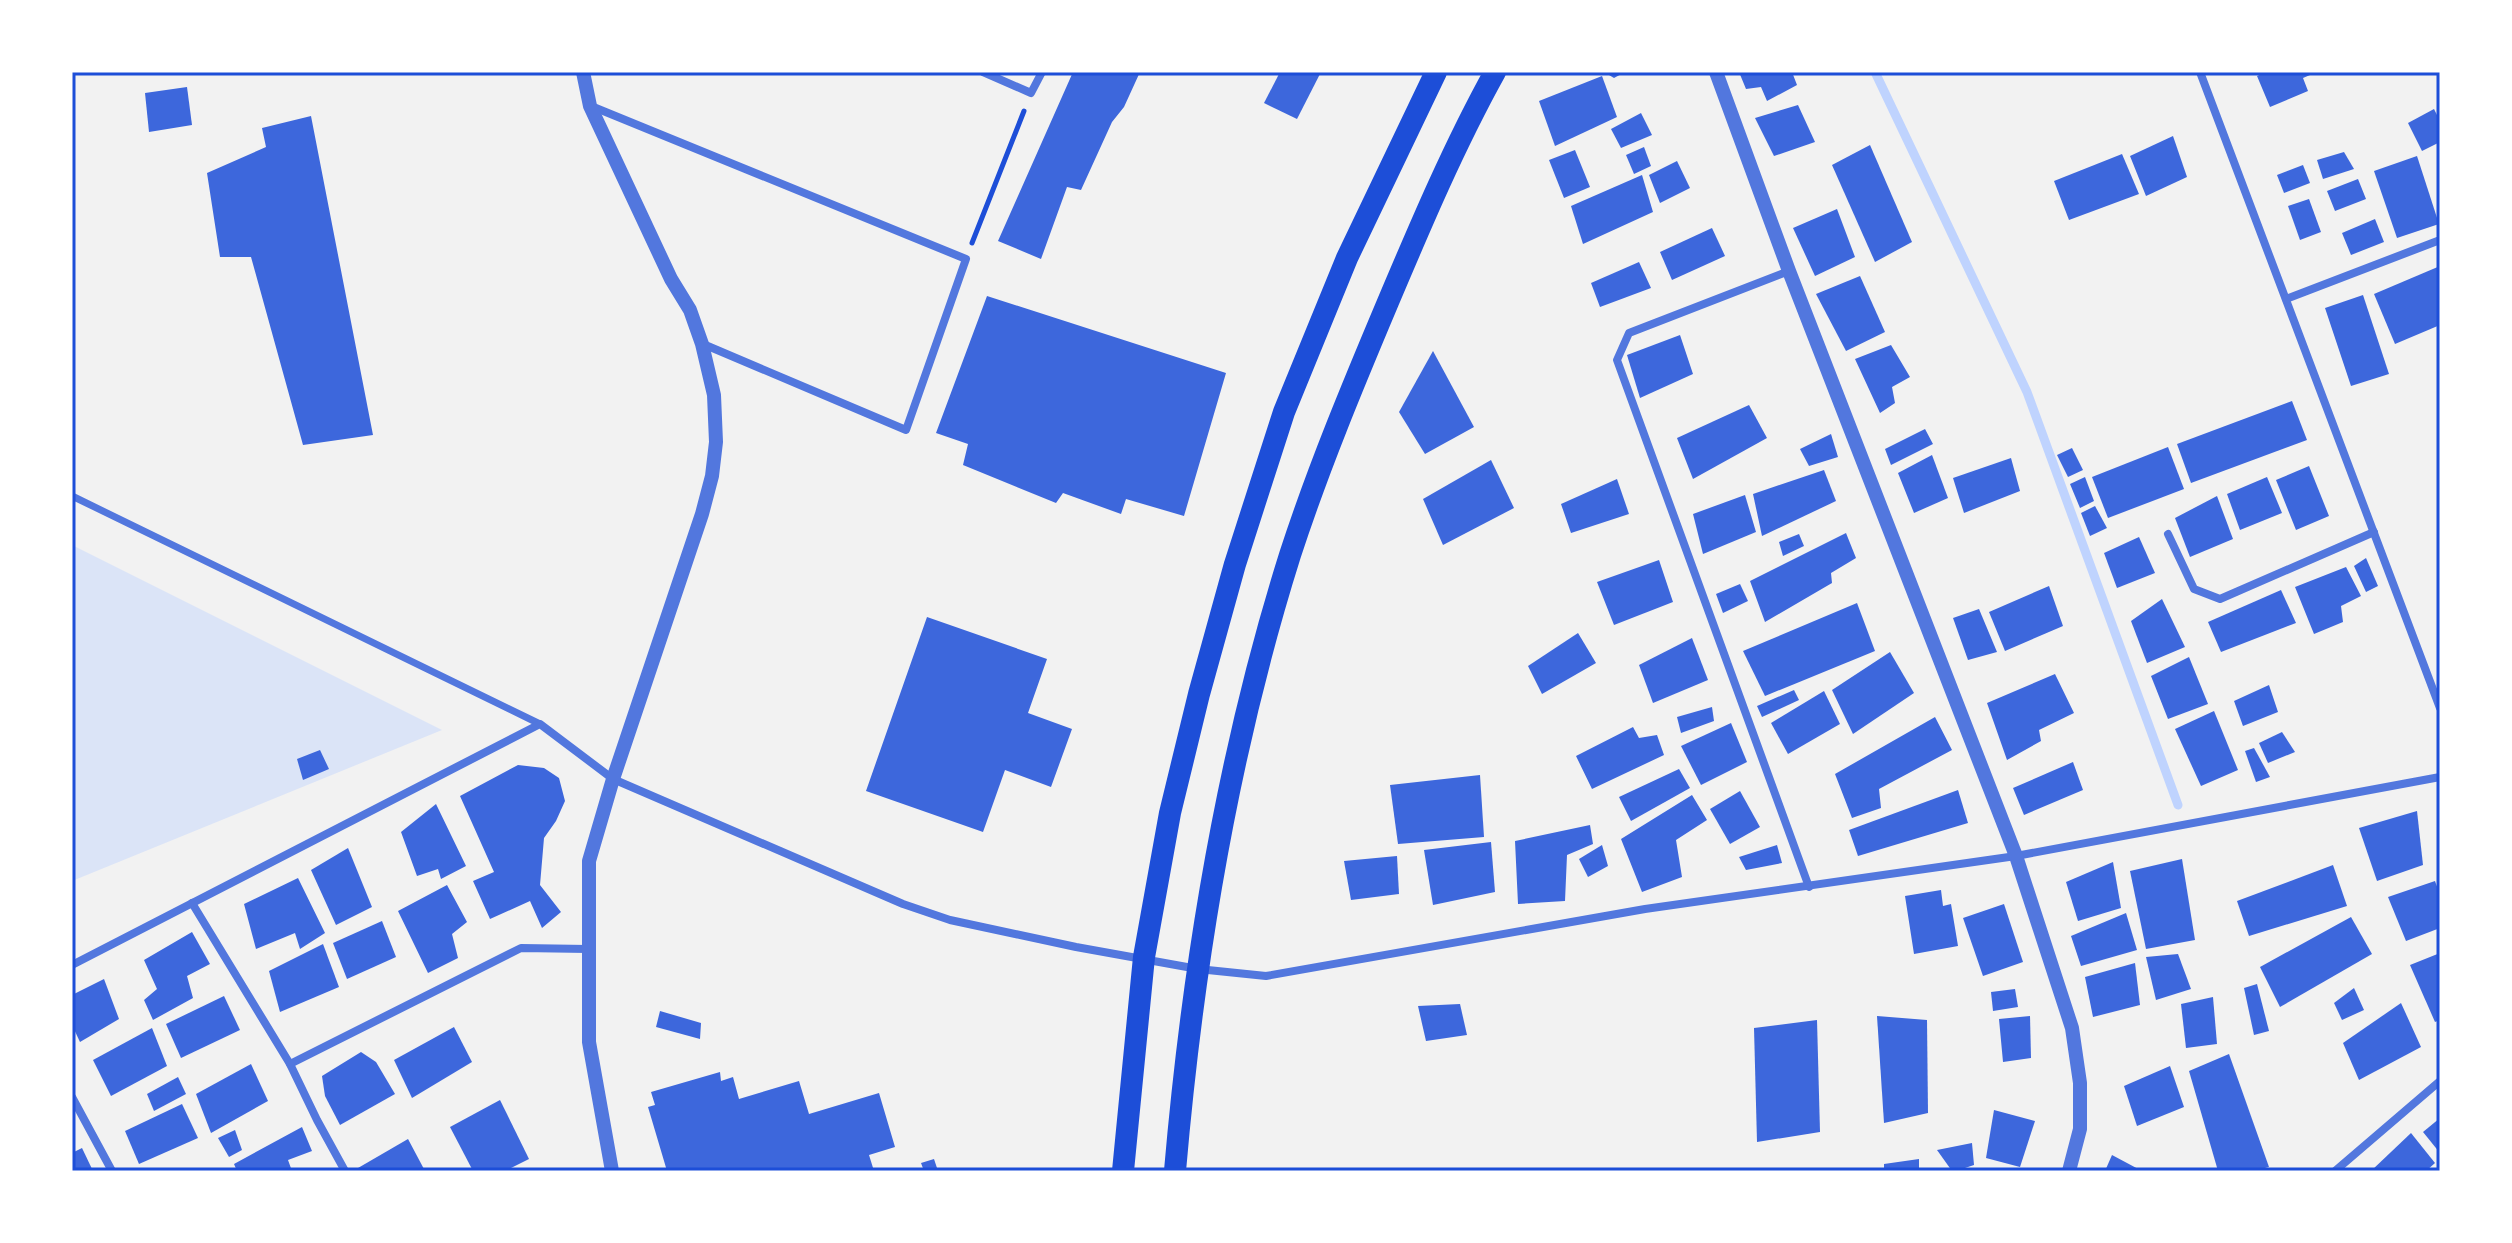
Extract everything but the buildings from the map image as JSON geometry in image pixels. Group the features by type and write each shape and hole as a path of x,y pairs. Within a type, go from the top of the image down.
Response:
{"highway":[{"path":"1123,1171 1144,957 1170,813 1235,564 1284,412 1347,258 1436,72"},
{"path":"1175,1171 1198,969 1214,864 1241,733 1290,556 1320,466 1359,369 1425,214 1495,72"}],"street":[{"path":"583,72 590,106 671,279 690,310 714,395 716,442 712,476 702,514 613,779 589,861 589,1042 612,1171"},
{"path":"983,72 1031,93 1042,72"},
{"path":"1716,72 1789,271 2016,856 2072,1028 2080,1083 2080,1129 2069,1171"},
{"path":"2200,72 2440,708"},
{"path":"590,106 966,259 906,430 702,344"},
{"path":"2286,299 2440,240"},
{"path":"1789,271 1629,333 1617,360 1809,887"},
{"path":"72,496 129,521 540,724 613,779 903,904 950,920 1198,969 1266,976 1645,909 2016,856 2440,777"},
{"path":"2168,534 2194,589 2220,599 2374,532"},
{"path":"72,965 540,724"},
{"path":"192,903 290,1064 345,1171"},
{"path":"290,1064 521,948 588,949"},
{"path":"2335,1171 2440,1081"},
{"path":"72,1097 112,1171"}],"path":[{"path":"966,259 1031,93"}],"shaded area":[{"path":"72,545 442,730 72,881"}],"waterway":[{"path":"1875,72 2027,392 2178,805"}]}
